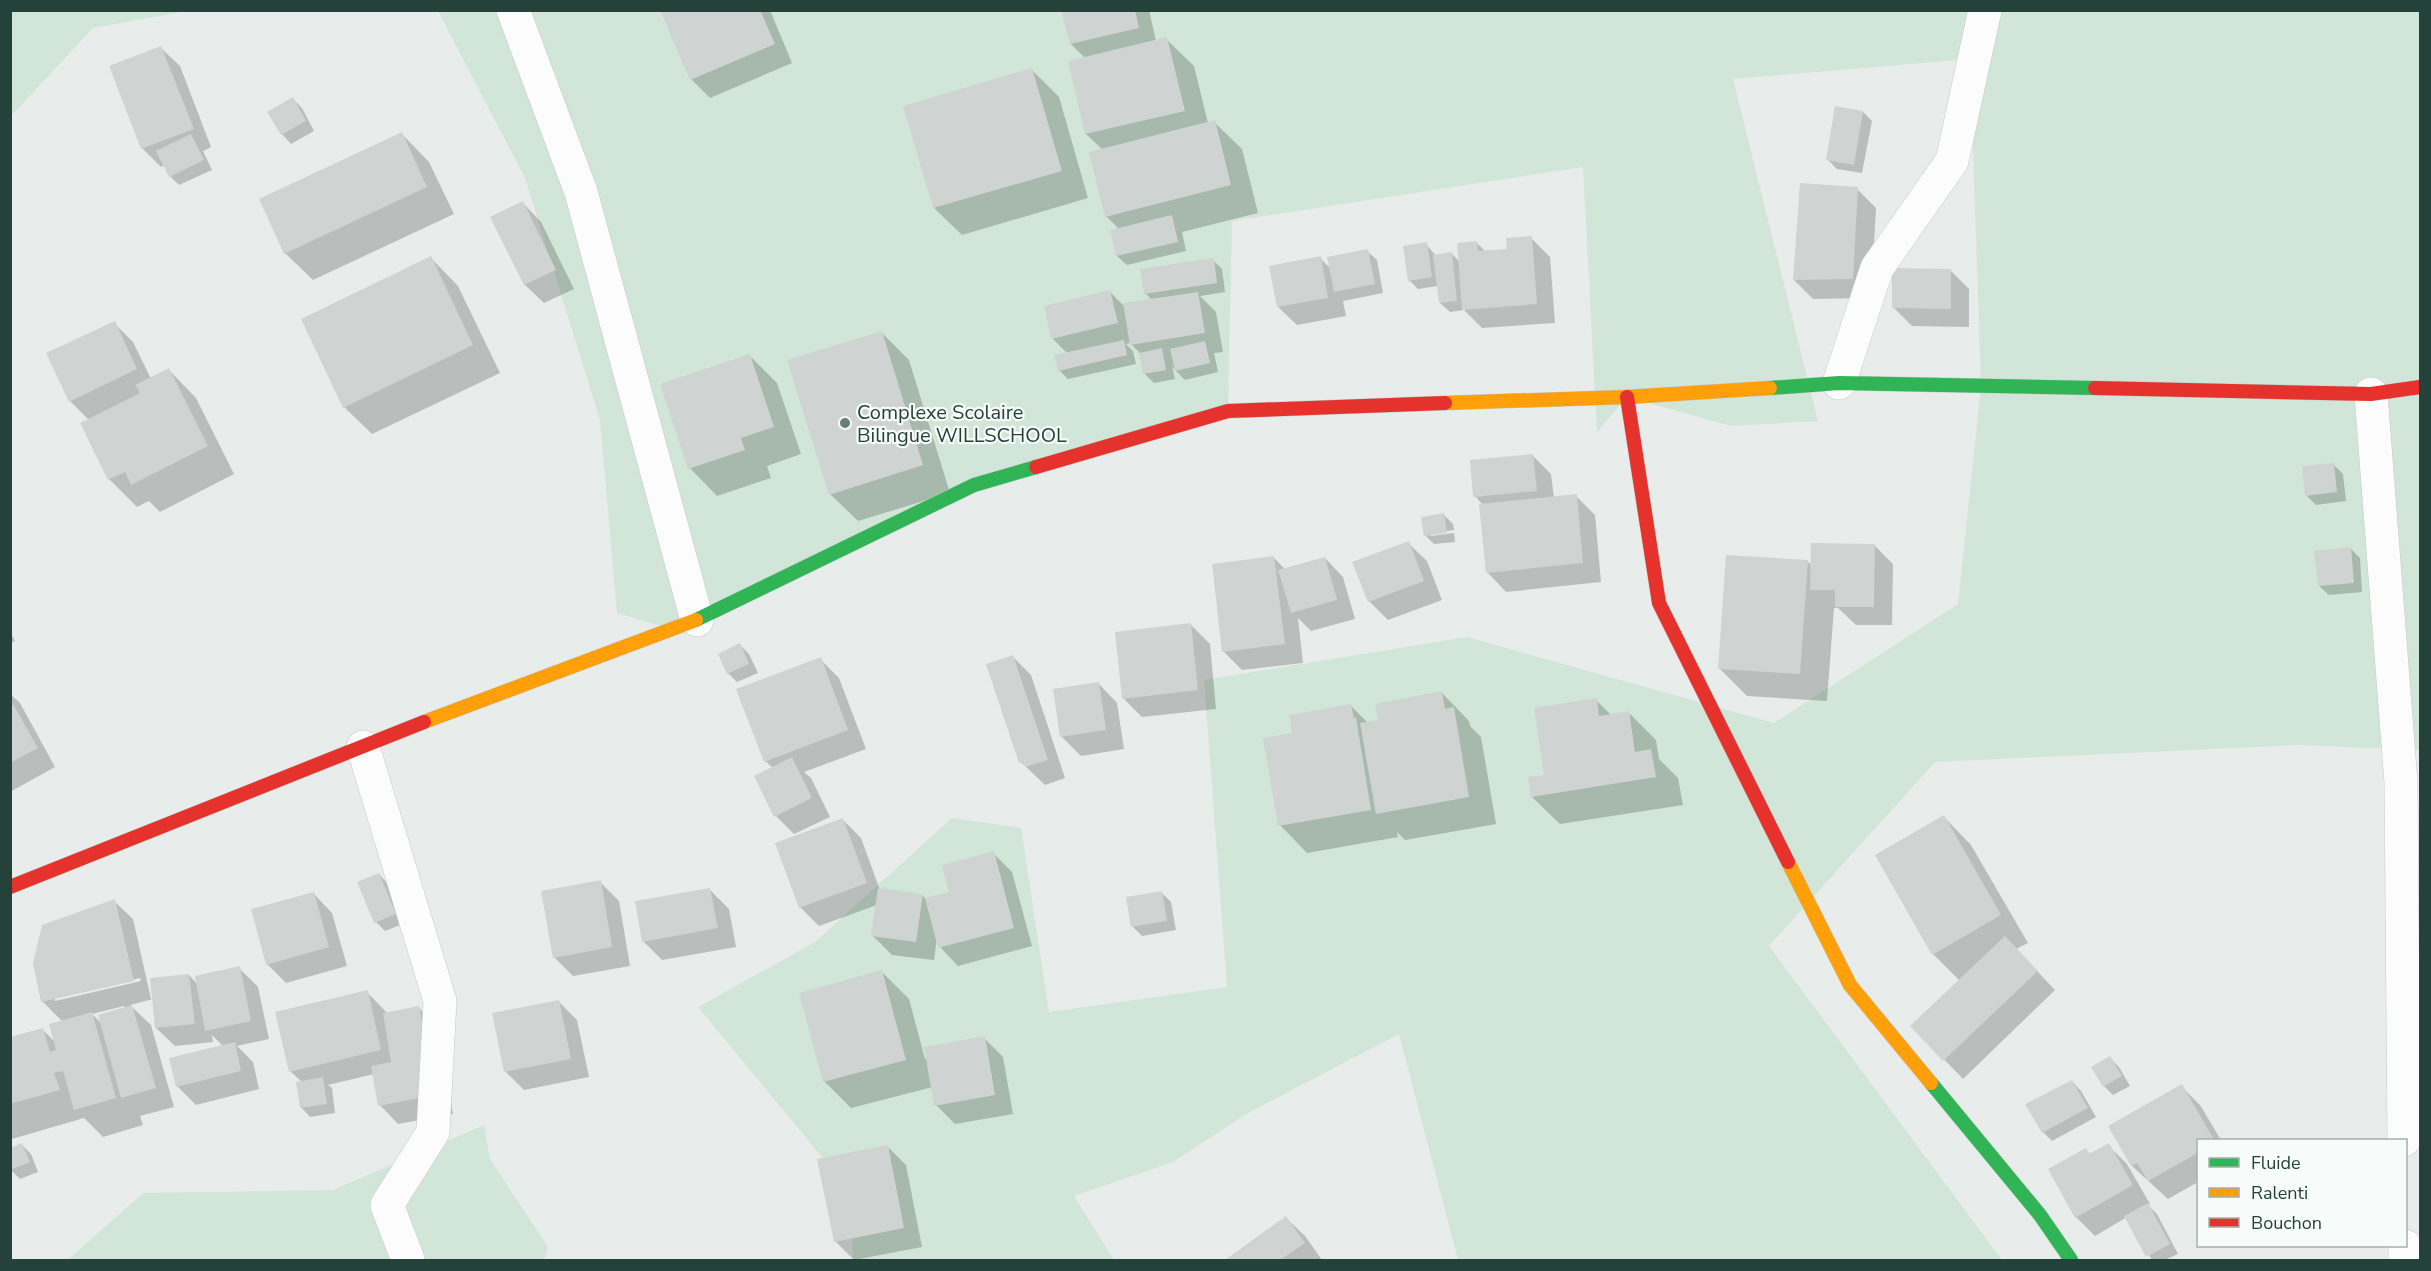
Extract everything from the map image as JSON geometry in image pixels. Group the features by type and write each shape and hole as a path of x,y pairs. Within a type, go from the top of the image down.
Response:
{"street":[{"path":"513,10 581,192 698,620"},
{"path":"1839,383 1877,268 1952,160 1985,10"},
{"path":"10,887 493,695 698,620 974,485 1228,411 1627,397 1839,383 2371,394 2421,387"},
{"path":"2371,394 2401,783 2404,1139"},
{"path":"1627,397 1659,603 1850,986 2040,1215 2071,1260"},
{"path":"363,747 440,1001 433,1132 387,1205 408,1260"}],"green space":[{"path":"11,10 187,11 93,28 11,116"},
{"path":"438,11 2420,11 2420,750 2298,745 1935,762 1769,946 2002,1260 1458,1260 1399,1034 1248,1113 1173,1162 1074,1196 1114,1260 853,1260 851,1199 817,1151 698,1007 815,942 952,818 1021,828 1049,1012 1227,987 1204,680 1467,637 1774,723 1958,604 1981,386 1970,59 1733,79 1818,421 1731,426 1627,397 1597,432 1583,167 1232,221 1228,411 974,485 671,629 617,613 600,420 525,178"},
{"path":"484,1125 490,1159 548,1247 544,1260 64,1260 71,1257 143,1193 333,1190"}],"building":[{"path":"660,10 760,10 775,44 690,80"},
{"path":"1061,10 1135,10 1139,28 1070,44"},
{"path":"1167,37 1185,111 1085,134 1068,61"},
{"path":"161,46 194,129 141,149 109,66"},
{"path":"1032,68 1062,171 933,208 903,106"},
{"path":"293,97 306,121 281,135 267,112"},
{"path":"1835,106 1863,111 1854,165 1826,160"},
{"path":"1215,120 1231,185 1105,217 1089,152"},
{"path":"402,132 427,187 284,254 259,199"},
{"path":"191,134 204,160 169,177 156,151"},
{"path":"1800,183 1858,187 1853,279 1793,280"},
{"path":"523,201 556,270 524,285 490,217"},
{"path":"1172,215 1178,242 1116,256 1110,230"},
{"path":"1532,236 1537,304 1462,310 1457,243 1477,241 1478,251 1507,249 1506,238"},
{"path":"1427,242 1432,277 1408,281 1403,246"},
{"path":"1368,249 1375,284 1334,292 1327,257"},
{"path":"1452,252 1457,301 1439,303 1433,255"},
{"path":"431,256 473,345 343,408 301,319"},
{"path":"1321,256 1328,298 1277,307 1269,266"},
{"path":"1214,258 1217,283 1144,294 1140,269"},
{"path":"1892,268 1951,269 1951,309 1892,308"},
{"path":"1110,290 1118,323 1051,339 1044,306"},
{"path":"1198,292 1205,333 1130,345 1123,303"},
{"path":"115,321 137,369 69,402 46,353"},
{"path":"882,331 923,465 829,495 787,360"},
{"path":"1124,340 1127,355 1058,371 1054,355"},
{"path":"1205,341 1210,363 1175,371 1170,349"},
{"path":"1162,348 1166,370 1143,374 1139,353"},
{"path":"750,354 774,427 741,438 745,450 688,469 660,384"},
{"path":"169,368 208,446 131,485 125,472 108,480 80,423 140,393 135,385"},
{"path":"1533,454 1537,491 1473,497 1470,460"},
{"path":"2334,463 2337,492 2305,496 2302,466"},
{"path":"1577,494 1583,563 1486,573 1479,504"},
{"path":"1444,513 1447,533 1424,536 1421,517"},
{"path":"1409,541 1424,581 1368,602 1352,562"},
{"path":"1811,543 1875,544 1874,607 1835,607 1835,590 1810,590"},
{"path":"2351,547 2354,583 2318,586 2314,551"},
{"path":"1726,555 1808,560 1800,674 1718,669"},
{"path":"1274,556 1285,644 1222,652 1212,564"},
{"path":"1325,557 1337,600 1291,613 1278,570"},
{"path":"1191,623 1198,690 1122,699 1115,632"},
{"path":"740,643 749,664 727,674 718,654"},
{"path":"1013,655 1048,760 1025,767 1023,762 1019,763 986,664"},
{"path":"821,657 848,730 764,762 736,689"},
{"path":"1099,682 1106,730 1060,737 1053,689"},
{"path":"1442,691 1445,709 1454,707 1469,797 1376,814 1360,723 1378,720 1375,704"},
{"path":"1597,698 1599,716 1629,711 1635,752 1651,749 1656,777 1531,797 1528,777 1544,775 1534,708"},
{"path":"10,699 38,748 10,763"},
{"path":"1351,704 1354,718 1356,717 1371,810 1278,826 1263,738 1292,733 1289,715"},
{"path":"792,757 812,798 774,817 754,776"},
{"path":"1944,815 2001,915 1932,955 1875,855"},
{"path":"843,818 867,883 799,908 775,843"},
{"path":"994,851 1014,928 938,948 925,898 949,892 942,865"},
{"path":"379,873 396,914 374,923 357,882"},
{"path":"601,880 612,947 553,958 541,891"},
{"path":"710,888 718,928 642,942 635,901"},
{"path":"878,888 923,894 916,942 871,936"},
{"path":"1162,891 1167,921 1131,927 1126,897"},
{"path":"314,892 329,947 266,965 251,909"},
{"path":"115,899 134,981 41,1002 33,963 42,925"},
{"path":"2005,936 2038,971 1943,1061 1910,1026"},
{"path":"240,966 251,1021 205,1031 195,976"},
{"path":"882,970 906,1060 823,1082 799,993"},
{"path":"189,974 195,1024 155,1028 150,978"},
{"path":"368,990 381,1050 289,1072 275,1012"},
{"path":"559,1000 571,1059 504,1072 492,1013"},
{"path":"132,1005 156,1088 121,1098 98,1015"},
{"path":"419,1006 435,1095 378,1106 371,1066 391,1062 383,1013"},
{"path":"92,1012 116,1098 74,1110 63,1071 54,1073 60,1090 10,1104 10,1037 43,1028 50,1052 56,1050 49,1024"},
{"path":"985,1036 995,1095 934,1106 924,1047"},
{"path":"235,1042 241,1071 176,1087 169,1058"},
{"path":"2110,1056 2122,1076 2103,1087 2091,1067"},
{"path":"323,1077 327,1104 300,1108 296,1082"},
{"path":"2072,1080 2088,1108 2042,1133 2025,1104"},
{"path":"2182,1084 2213,1139 2197,1139 2197,1154 2148,1181 2137,1163 2131,1166 2108,1126"},
{"path":"22,1143 30,1162 10,1170 10,1148"},
{"path":"2109,1143 2133,1185 2075,1218 2048,1169 2086,1148 2089,1154"},
{"path":"888,1145 904,1228 834,1242 817,1159"},
{"path":"2148,1203 2170,1244 2146,1257 2124,1216"},
{"path":"1286,1216 1305,1243 1280,1260 1225,1260"}],"traffic: fast":[{"path":"1770,388 1839,383 2095,388"},
{"path":"696,620 974,485 1036,467"},
{"path":"1931,1083 2040,1215 2071,1260"}],"traffic: slow":[{"path":"1445,403 1627,397 1770,388"},
{"path":"424,722 696,620"},
{"path":"1788,862 1850,985 1931,1083"}],"traffic: jam":[{"path":"2095,388 2371,394 2420,387"},
{"path":"1627,397 1659,603 1788,862"},
{"path":"1036,467 1228,411 1445,403"},
{"path":"10,887 424,722"}],"place":[{"name":"Complexe Scolaire Bilingue WILLSCHOOL","path":"845,423"}]}
